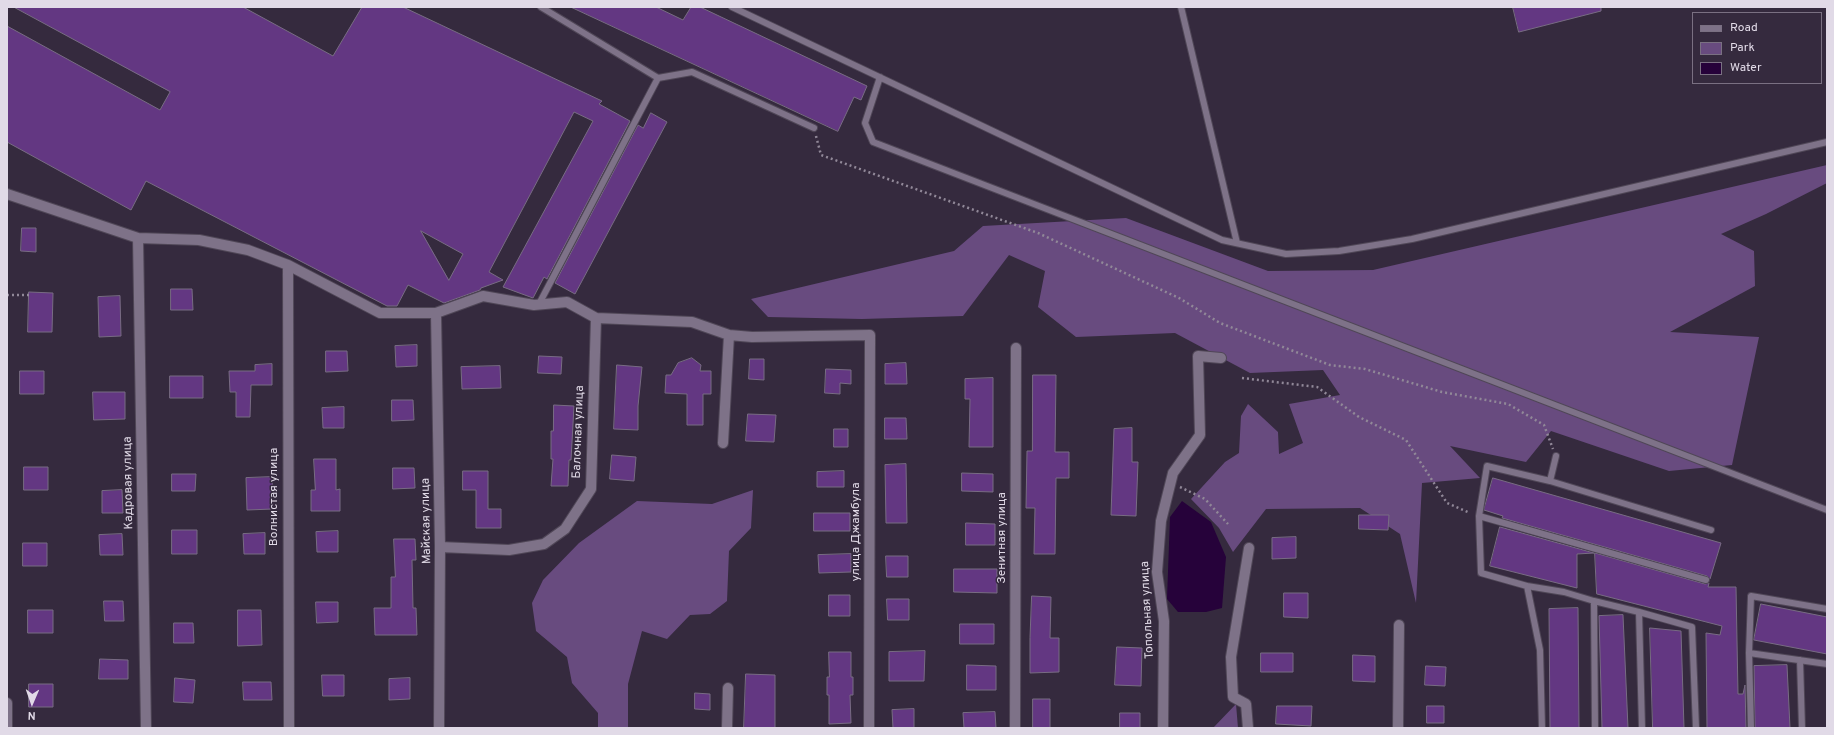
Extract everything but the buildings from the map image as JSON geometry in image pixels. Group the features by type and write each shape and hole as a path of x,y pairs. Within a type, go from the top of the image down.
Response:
{"street":[{"path":"7,194 138,238 199,240 248,250 288,265 380,313 436,313 483,296 539,304 567,302 596,318 692,322 729,335 723,443"},
{"name":"Кадровая улица","path":"138,238 146,728"},
{"name":"Волнистая улица","path":"288,265 289,728"},
{"name":"Майская улица","path":"436,313 440,547 439,728"},
{"name":"Балочная улица","path":"440,547 509,550 544,544 565,530 591,489 596,318"},
{"name":"улица Джамбула","path":"729,335 752,337 870,335 869,728"},
{"name":"Зенитная улица","path":"1015,728 1016,348"},
{"name":"Топольная улица","path":"1163,728 1164,621 1157,572 1161,521 1173,473 1200,435 1198,356 1221,358"},
{"path":"1248,728 1246,704 1233,698 1231,657 1249,548"},
{"path":"1398,728 1399,625"},
{"path":"727,728 728,688"},
{"path":"7,703 7,728"}],"lane":[{"path":"542,7 658,78 692,72 814,128"},
{"path":"732,7 1222,240 1286,254 1339,251 1412,238 1827,142"},
{"path":"1181,7 1237,243"},
{"path":"880,77 865,123 873,142 1827,510"},
{"path":"539,304 658,78"},
{"path":"1550,480 1556,456"},
{"path":"1696,728 1692,627 1564,592 1527,586 1481,573 1479,516 1487,466 1550,480 1711,530"},
{"path":"1479,516 1706,580"},
{"path":"1527,586 1540,650 1542,728"},
{"path":"1751,728 1749,653 1751,596 1827,608"},
{"path":"1594,601 1595,728"},
{"path":"1639,612 1642,728"},
{"path":"1749,653 1827,664"},
{"path":"1800,660 1802,728"}],"path":[{"path":"814,128 821,155 1038,233 1179,298 1220,323 1330,365 1365,369 1442,392 1508,404 1544,425 1556,456"},
{"path":"7,295 29,295"},
{"path":"1242,378 1317,388 1359,417 1406,440 1447,503 1479,516"},
{"path":"1171,482 1204,499 1228,524"}],"green space":[{"path":"1827,165 1827,183 1766,214 1721,234 1754,251 1755,286 1670,332 1759,337 1732,465 1669,471 1551,431 1526,462 1450,446 1480,478 1422,483 1416,603 1400,534 1360,508 1266,509 1233,552 1219,528 1191,499 1225,462 1239,453 1241,416 1248,404 1278,432 1279,454 1303,443 1289,404 1340,395 1323,370 1250,373 1175,333 1076,337 1038,307 1045,271 1009,255 963,316 862,319 768,317 751,299 954,251 983,226 1126,218 1268,271 1373,270"},
{"path":"753,490 751,528 729,551 727,601 710,614 690,615 667,639 642,631 628,684 628,728 598,728 598,713 572,683 567,657 536,631 532,603 543,580 579,543 637,501 712,504"},
{"path":"1236,704 1238,728 1213,728"}],"water":[{"path":"1182,501 1211,522 1226,557 1222,608 1206,612 1178,612 1167,599 1170,517"}]}
